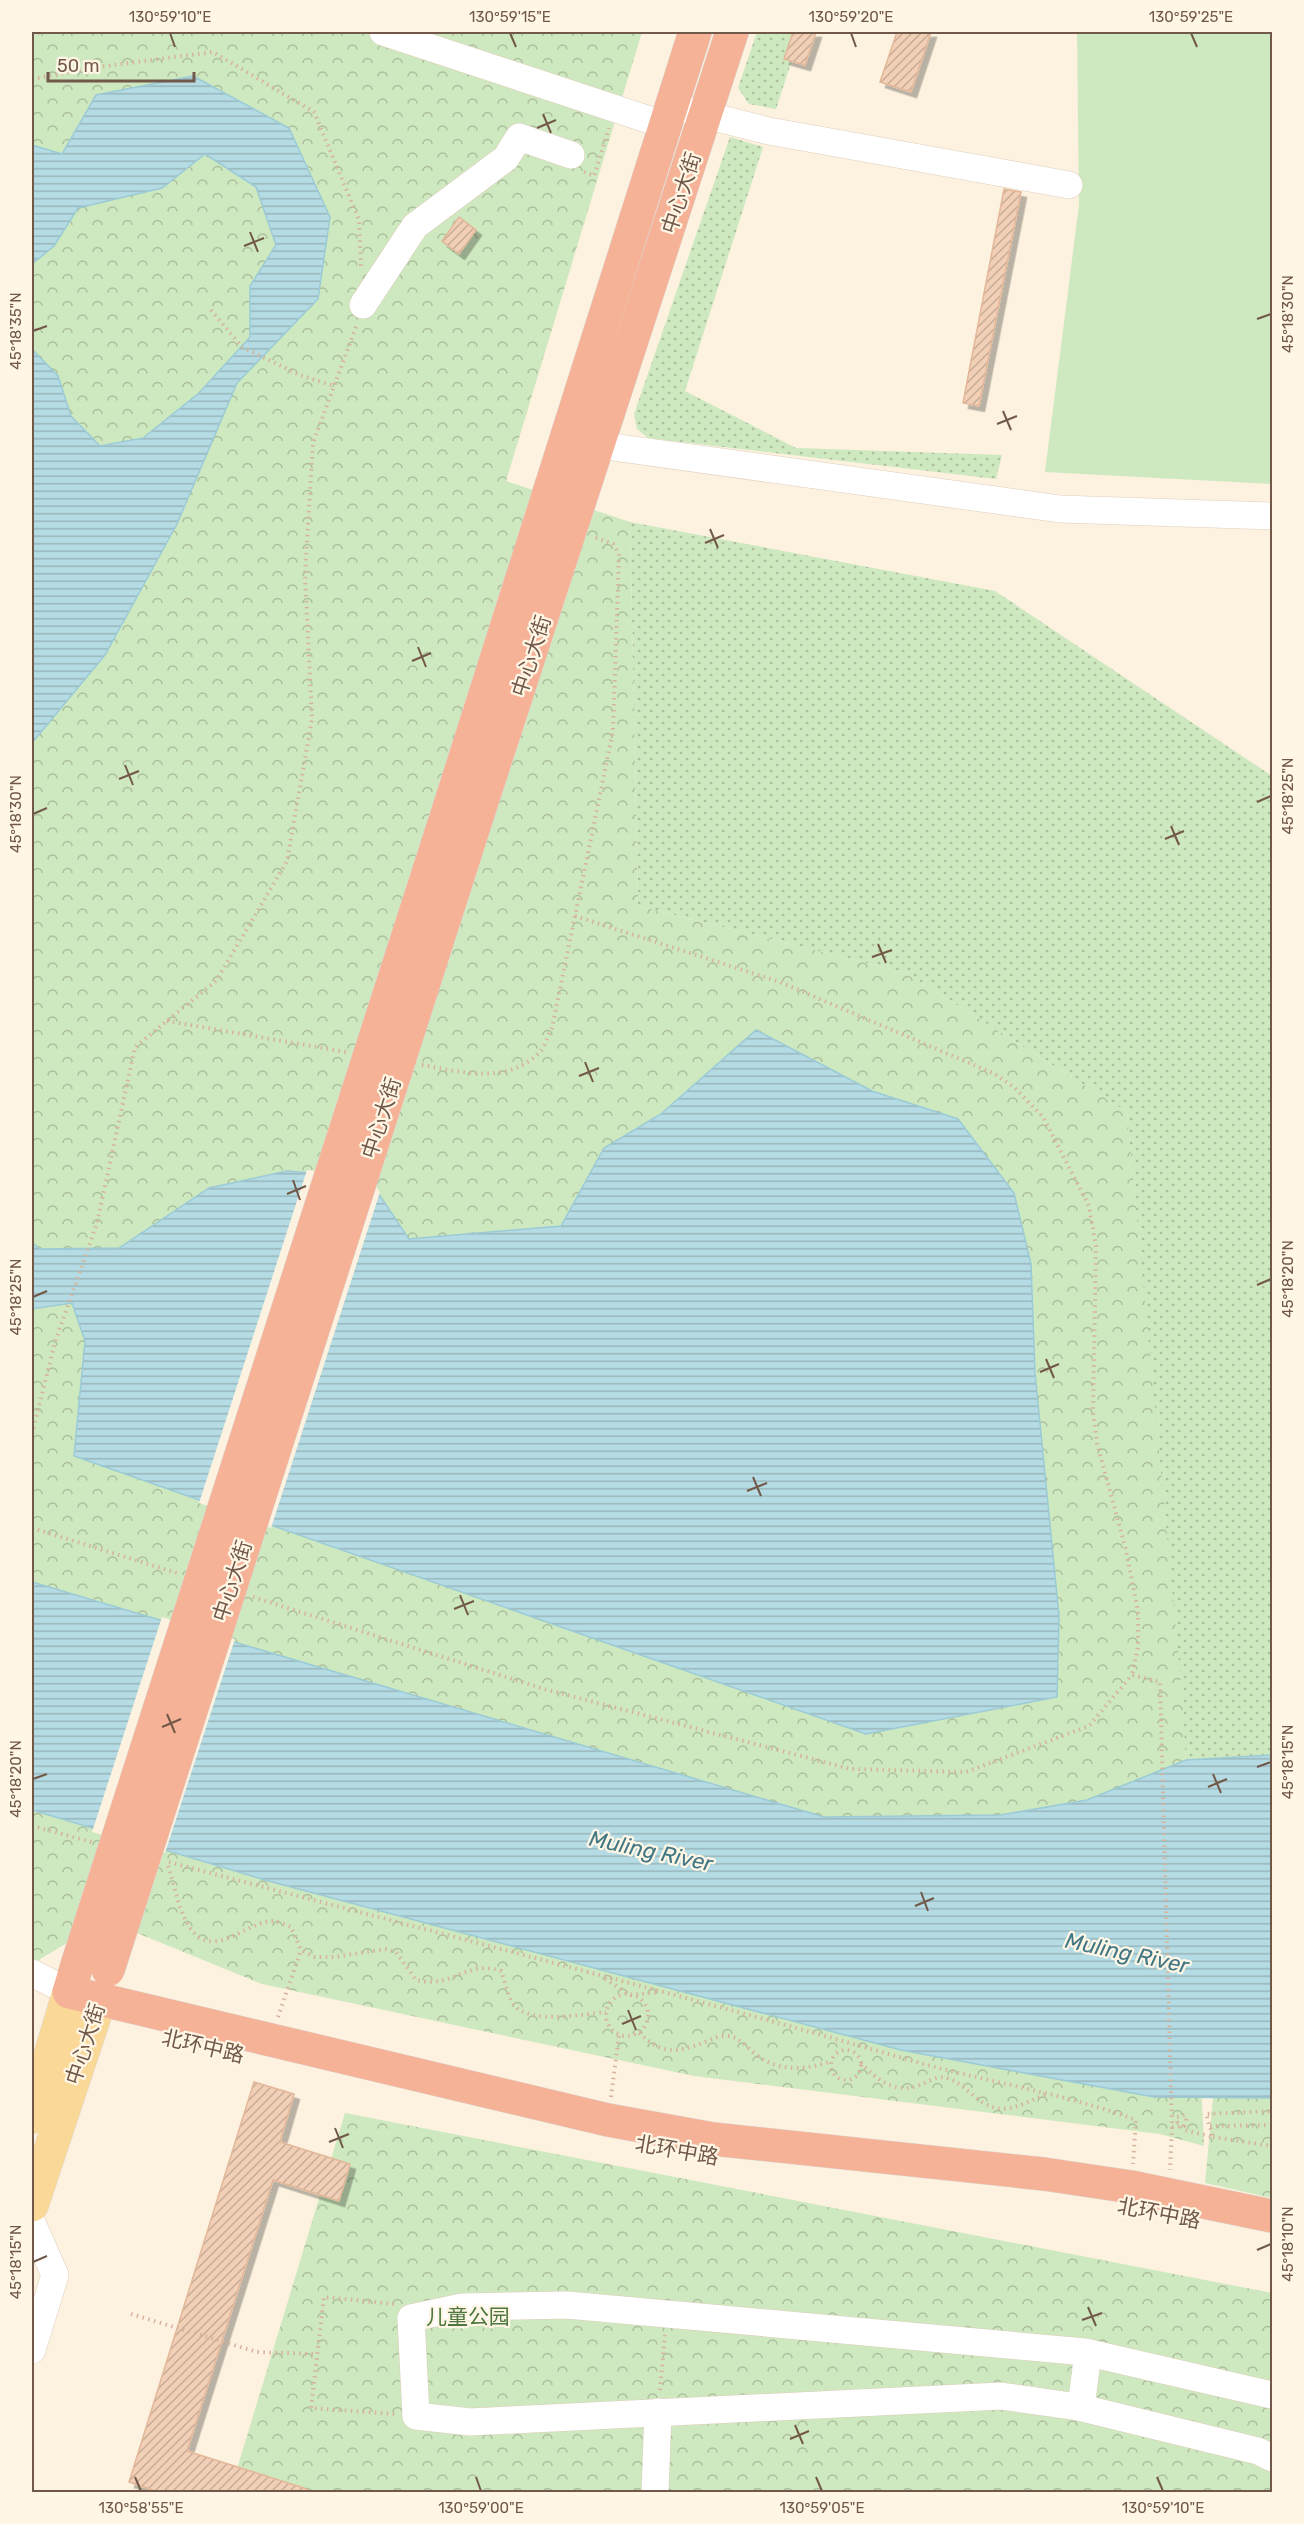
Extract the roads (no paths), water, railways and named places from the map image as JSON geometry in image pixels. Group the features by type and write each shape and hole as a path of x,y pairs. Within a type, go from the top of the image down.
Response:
{"highway":[{"name":"中心大街","path":"89,1981 463,813 668,115 695,32"},
{"name":"中心大街","path":"463,813 573,529 732,32"},
{"name":"北环中路","path":"89,1981 270,2041 608,2120 713,2139 1044,2174 1131,2187 1272,2216"},
{"name":"北环中路","path":"89,1981 145,2033 619,2140 726,2159 1020,2190 1124,2206 1272,2235"}],"main road":[{"name":"中心大街","path":"32,2117 89,1981"},
{"name":"中心大街","path":"32,2205 89,1981"}],"street":[{"path":"383,32 616,107 668,115 705,116 769,132 1069,185"},
{"path":"363,305 416,226 506,158 519,137 571,155"},
{"path":"598,445 1060,508 1272,516"},
{"name":"北环中路","path":"32,1973 89,1981"},
{"path":"32,2223 55,2275 32,2350"},
{"path":"1272,2395 1088,2353 668,2314 567,2305 462,2307 412,2317 416,2416 470,2422 1001,2396 1081,2408 1258,2451 1272,2458"},
{"path":"1081,2408 1088,2353"},
{"path":"655,2493 658,2412"}],"water":[{"path":"193,76 289,128 330,217 318,299 237,383 177,524 105,655 32,743 32,349 58,376 71,416 100,446 143,438 199,393 250,337 250,286 276,245 256,187 205,154 162,188 78,208 54,246 32,264 32,145 62,154 96,95"},
{"path":"756,1030 872,1091 958,1119 1014,1193 1031,1264 1035,1373 1059,1616 1057,1697 866,1734 74,1456 85,1341 72,1303 32,1309 32,1242 39,1249 119,1248 209,1188 287,1171 368,1178 409,1239 561,1226 604,1148 661,1114"},
{"name":"Muling River","path":"32,1582 824,1817 1001,1815 1087,1800 1186,1760 1272,1755 1272,2098 1154,2097 901,2050 265,1880 32,1810"}],"park label":[{"name":"儿童公园","path":"468,2316"}]}
